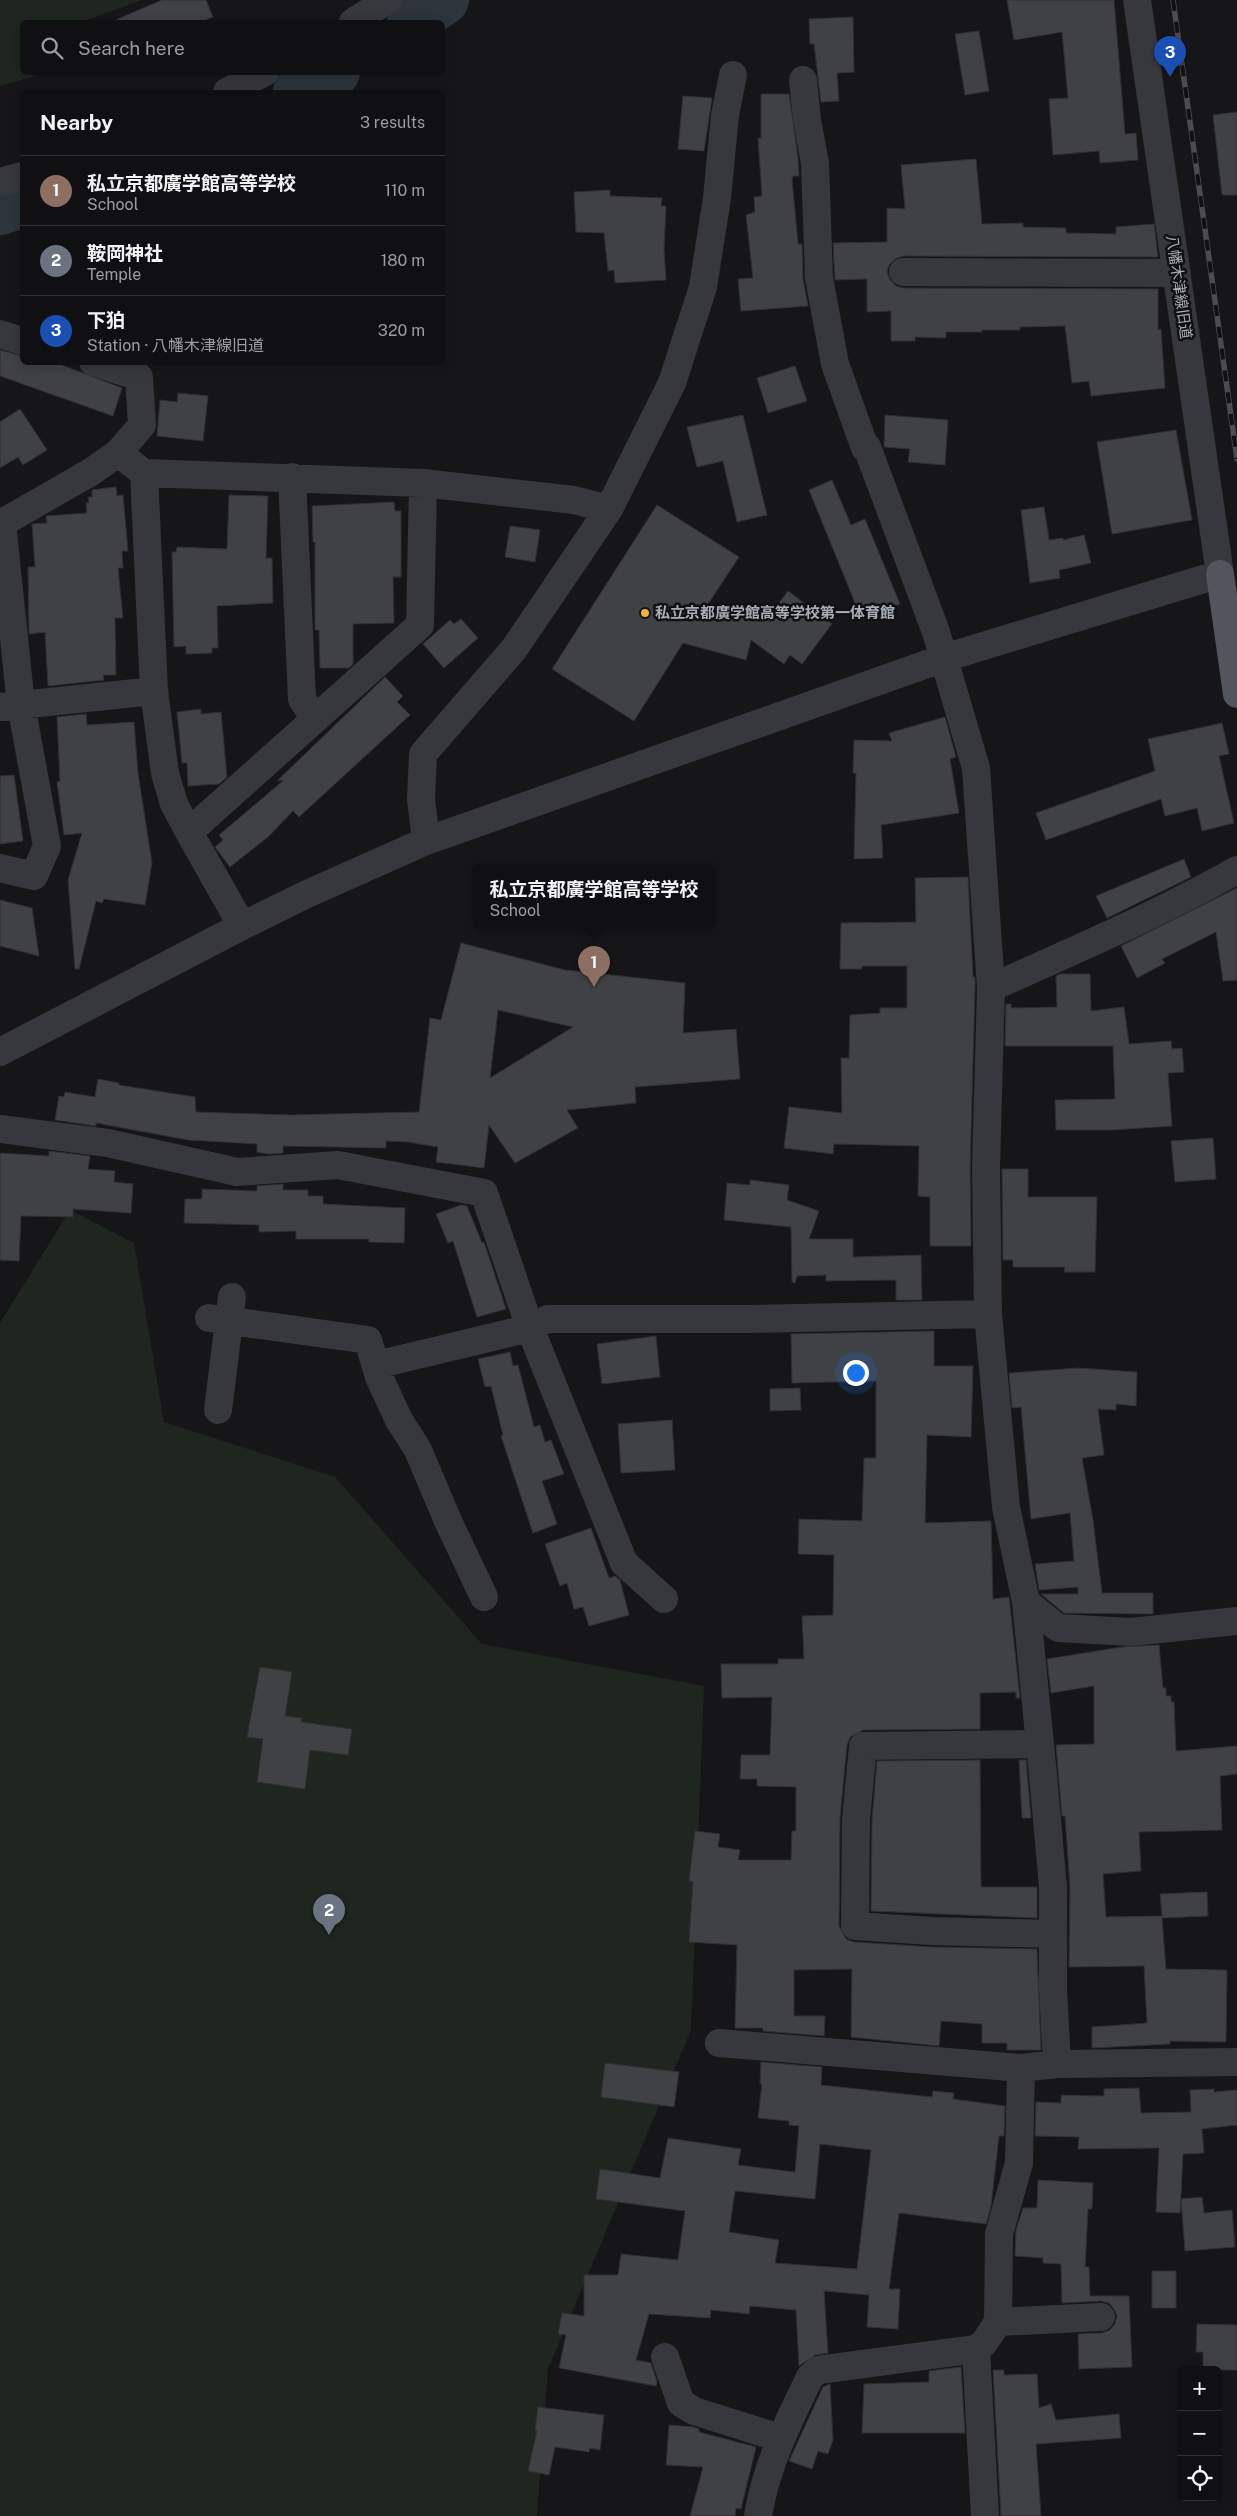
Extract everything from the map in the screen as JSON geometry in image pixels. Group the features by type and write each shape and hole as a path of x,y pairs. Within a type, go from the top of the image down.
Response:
{"main road":[{"path":"1220,574 1237,694"}],"street":[{"path":"356,20 388,0"},
{"name":"八幡木津線旧道","path":"1137,0 1220,574"},
{"path":"231,90 259,75"},
{"path":"426,841 421,799 423,754 514,649 609,509 672,383 703,286 733,75"},
{"path":"803,80 806,120 815,163 819,278 835,364 865,448 867,447 933,623 976,768 991,988 986,1167 988,1314 1006,1507 1026,1602 1040,1744 1052,1886 1052,1990 1057,2064"},
{"path":"0,182 20,177"},
{"path":"903,272 1177,272"},
{"path":"0,334 20,340"},
{"path":"0,868 34,876 47,846 11,706 1,524 91,472 118,453 142,425 139,377 102,365"},
{"path":"118,453 144,473 423,483 574,500 609,509"},
{"path":"144,473 154,691 165,773 174,804 188,832 242,926"},
{"path":"292,477 302,699 315,719"},
{"path":"188,832 420,625 423,483"},
{"path":"0,1052 306,894 426,841 944,658 1220,574"},
{"path":"11,706 154,691"},
{"path":"991,988 1203,890 1237,870"},
{"path":"0,1129 108,1143 237,1172 338,1165 484,1193 530,1328 624,1563 664,1599"},
{"path":"218,1410 223,1312 368,1340 376,1365 399,1420 418,1450 448,1521 484,1597"},
{"path":"376,1365 530,1328 547,1319 748,1319 988,1314"},
{"path":"1026,1602 1058,1628 1130,1632 1237,1621"},
{"path":"1040,1744 863,1746 856,1820 855,1926 932,1931 1052,1934"},
{"path":"719,2043 1021,2068 1057,2064 1237,2062"},
{"path":"758,2516 761,2498 780,2438 810,2378 818,2370 856,2363 976,2349 984,2344 998,2322 999,2234 1020,2163 1021,2068"},
{"path":"998,2322 1101,2317"},
{"path":"976,2349 985,2516"},
{"path":"665,2358 681,2403 694,2412 780,2438"}],"shaded area":[{"path":"0,0 142,0 87,20 20,20 20,75 39,75 0,86"},
{"path":"70,1210 134,1243 164,1422 335,1477 482,1644 704,1686 691,2030 548,2369 537,2516 0,2516 0,1323"}],"building":[{"path":"162,0 206,0 213,17 205,20 116,20"},
{"path":"1007,0 1114,0 1125,134 1136,133 1138,160 1100,163 1099,151 1053,155 1049,99 1068,98 1062,32 1014,40"},
{"path":"853,17 854,72 837,73 839,101 821,102 814,44 810,44 809,19"},
{"path":"979,31 989,91 965,95 955,34"},
{"path":"761,94 789,94 799,176 793,176 792,179 798,244 802,244 803,279 808,306 741,311 738,279 753,278 746,215 755,212 754,197 762,196 758,138 761,138"},
{"path":"683,96 712,98 704,151 678,149"},
{"path":"1237,112 1237,195 1222,195 1213,115"},
{"path":"976,159 982,224 1023,223 1023,227 1066,228 1066,233 1116,234 1116,227 1154,224 1158,257 903,256 895,259 889,265 887,272 890,280 896,286 903,288 1158,289 1158,330 1161,329 1165,388 1091,396 1089,381 1072,383 1065,326 1020,327 1020,330 982,330 982,332 946,332 946,338 915,337 915,341 891,341 891,311 867,312 867,279 835,280 833,243 887,242 887,208 905,209 901,165"},
{"path":"610,190 610,196 662,198 661,206 666,206 664,249 666,280 615,283 614,270 608,271 604,233 576,232 574,192"},
{"path":"0,350 20,355 20,365 62,365 122,388 113,416 0,376"},
{"path":"795,366 807,401 768,413 757,378"},
{"path":"178,393 208,396 203,441 157,436 160,400 177,402"},
{"path":"20,409 47,450 23,465 18,457 0,468 0,422"},
{"path":"743,415 767,515 737,522 723,461 697,467 687,427"},
{"path":"885,415 948,420 945,465 908,462 910,449 884,447"},
{"path":"1176,430 1192,520 1112,534 1097,442"},
{"path":"832,480 851,525 865,519 900,604 862,620 809,490"},
{"path":"116,487 117,496 123,495 128,551 122,551 123,568 118,568 123,618 115,618 116,675 103,675 104,680 48,686 45,632 29,634 28,567 35,567 32,524 47,523 46,516 87,513 86,503 89,503 88,497 92,497 92,490"},
{"path":"229,495 268,496 266,558 272,558 273,603 217,606 218,648 212,648 212,653 186,654 186,646 174,647 172,552 176,552 177,547 227,549"},
{"path":"394,502 395,511 401,511 401,577 393,577 394,623 353,624 353,664 349,668 320,668 319,630 315,630 315,542 313,542 312,506"},
{"name":"私立京都廣学館高等学校第一体育館","path":"657,505 739,557 708,604 767,619 788,591 832,624 802,664 790,655 784,664 751,640 746,660 683,643 634,721 552,669"},
{"path":"1044,507 1049,540 1063,538 1063,540 1084,535 1091,563 1059,570 1060,578 1030,583 1021,510"},
{"path":"510,526 540,530 535,562 505,557"},
{"path":"461,619 478,638 444,668 423,644 450,620 454,624"},
{"path":"385,677 403,696 397,702 410,715 299,817 293,811 268,837 230,867 215,847 223,840 219,835 284,780 277,781"},
{"path":"201,709 201,714 221,712 227,777 219,784 188,786 187,763 182,763 177,712"},
{"path":"86,714 87,725 134,722 138,773 152,863 145,905 104,899 102,903 96,901 79,969 75,969 68,880 82,833 64,835 57,782 60,781 57,717"},
{"path":"945,717 956,757 950,759 959,813 881,825 883,858 854,859 856,773 853,773 854,740 892,741 889,733"},
{"path":"1222,723 1229,754 1219,756 1234,823 1202,831 1197,808 1165,816 1161,799 1046,840 1036,813 1155,771 1148,739"},
{"path":"14,775 23,841 0,844 0,776"},
{"path":"1184,859 1191,877 1107,918 1096,896"},
{"path":"968,877 973,977 975,977 970,1167 971,1246 930,1246 930,1197 918,1196 919,1146 834,1144 833,1154 784,1148 789,1107 842,1113 841,1058 849,1058 850,1015 880,1013 880,1008 907,1008 907,966 862,966 862,969 840,969 841,923 916,922 915,878"},
{"path":"1237,888 1237,980 1223,981 1216,932 1162,959 1165,963 1137,978 1121,946"},
{"path":"0,900 32,908 39,956 0,946"},
{"path":"461,943 565,970 685,983 683,1033 736,1029 740,1079 635,1087 636,1103 567,1110 578,1128 515,1163 489,1125 484,1168 436,1162 438,1147 408,1142 386,1141 386,1148 283,1146 283,1153 269,1154 257,1152 257,1144 188,1140 96,1123 96,1126 55,1120 59,1096 64,1097 65,1092 95,1097 98,1079 119,1083 119,1085 195,1097 196,1112 290,1115 419,1112 430,1018 441,1020","holes":["498,1010 573,1027 490,1078"]},
{"path":"1060,974 1090,974 1091,1011 1124,1007 1129,1044 1171,1041 1172,1049 1182,1048 1184,1072 1168,1073 1172,1126 1111,1130 1056,1130 1055,1100 1115,1099 1113,1046 1005,1046 1006,1004 1011,1004 1011,1008 1057,1007 1056,976"},
{"path":"1213,1138 1216,1179 1175,1182 1171,1141"},
{"path":"49,1151 90,1156 88,1169 115,1171 114,1182 133,1184 131,1213 73,1209 73,1217 21,1216 19,1261 0,1260 0,1153 49,1156"},
{"path":"1002,1169 1028,1169 1028,1197 1097,1197 1095,1272 1064,1272 1065,1267 1013,1267 1013,1260 1003,1260"},
{"path":"750,1180 789,1185 787,1200 819,1211 809,1239 853,1239 853,1257 921,1255 922,1300 896,1300 896,1280 826,1281 826,1275 797,1276 795,1283 792,1282 791,1227 724,1220 727,1183 750,1185"},
{"path":"283,1184 283,1190 308,1190 308,1196 323,1196 323,1204 405,1208 404,1243 369,1242 369,1239 296,1239 296,1231 259,1232 259,1225 184,1223 185,1199 202,1199 202,1189 257,1191 257,1186"},
{"path":"461,1205 467,1206 482,1243 484,1242 506,1309 477,1317 453,1241 448,1243 436,1214"},
{"path":"934,1331 934,1366 973,1366 971,1437 927,1435 925,1523 991,1521 993,1599 1009,1597 1020,1698 1016,1698 1016,1692 980,1693 980,1729 863,1730 850,1737 847,1745 840,1818 839,1926 846,1939 854,1942 932,1947 1037,1949 1041,2050 1007,2050 1007,2043 982,2043 982,2024 941,2021 939,2046 851,2037 852,1969 794,1970 794,2016 825,2016 824,2036 763,2031 763,2028 735,2028 737,1945 689,1942 693,1882 689,1881 695,1831 720,1834 718,1847 740,1850 738,1860 791,1860 792,1831 796,1831 796,1787 757,1786 757,1779 740,1779 741,1755 770,1755 772,1697 722,1698 721,1664 778,1664 778,1659 804,1659 802,1616 833,1615 834,1555 798,1554 799,1519 862,1521 864,1458 876,1458 876,1381 792,1383 791,1334"},
{"path":"656,1336 660,1377 602,1384 597,1344"},
{"path":"510,1352 513,1366 518,1365 534,1427 540,1425 545,1442 551,1440 564,1474 542,1481 557,1524 533,1533 501,1436 503,1435 491,1386 485,1387 478,1359"},
{"path":"1078,1368 1137,1372 1136,1406 1116,1404 1116,1410 1098,1409 1104,1455 1082,1458 1093,1520 1102,1593 1153,1593 1153,1614 1064,1613 1041,1594 1078,1594 1078,1587 1039,1590 1035,1564 1074,1561 1070,1513 1031,1519 1021,1407 1012,1408 1009,1373"},
{"path":"800,1388 801,1410 770,1411 770,1389"},
{"path":"672,1420 675,1470 621,1473 618,1424"},
{"path":"591,1528 609,1578 615,1576 620,1580 629,1615 589,1626 583,1607 574,1609 567,1583 560,1586 545,1544"},
{"path":"1159,1645 1163,1688 1166,1688 1166,1696 1171,1696 1171,1702 1174,1702 1176,1751 1237,1746 1237,1774 1220,1776 1222,1830 1139,1832 1141,1871 1103,1874 1106,1917 1162,1916 1160,1894 1207,1892 1208,1916 1162,1918 1166,1969 1227,1970 1226,2042 1170,2041 1170,2044 1092,2048 1092,2027 1147,2023 1144,1966 1069,1967 1070,1887 1065,1816 1062,1816 1056,1745 1094,1744 1094,1686 1051,1693 1047,1659 1122,1647"},
{"path":"260,1667 292,1672 285,1716 302,1718 301,1722 352,1729 348,1755 310,1750 305,1789 257,1782 263,1739 247,1737"},
{"path":"980,1760 981,1887 1037,1887 1037,1918 871,1911 872,1820 877,1761"},
{"path":"1019,1760 1026,1760 1031,1818 1022,1818"},
{"path":"761,2062 822,2067 821,2085 932,2097 933,2091 954,2093 953,2099 1005,2106 1004,2136 999,2136 991,2206 986,2224 899,2213 889,2289 900,2289 898,2329 867,2327 869,2295 824,2291 828,2353 815,2355 799,2366 796,2310 750,2306 749,2314 711,2310 710,2318 649,2314 636,2360 651,2363 657,2382 656,2386 559,2368 566,2335 558,2334 562,2313 584,2316 584,2275 618,2275 621,2254 678,2260 685,2211 596,2199 600,2169 660,2178 668,2138 741,2149 738,2165 795,2172 799,2126 789,2125 789,2121 758,2118 762,2084 760,2084","holes":["820,2144 871,2150 857,2269 775,2263 779,2240 729,2232 735,2191 815,2199"]},
{"path":"605,2063 679,2072 674,2107 601,2097"},
{"path":"1139,2088 1141,2113 1191,2112 1190,2090 1214,2089 1214,2092 1237,2090 1237,2125 1202,2129 1204,2153 1183,2154 1180,2213 1156,2212 1159,2148 1078,2149 1079,2137 1035,2136 1036,2102 1061,2103 1061,2095 1104,2096 1104,2089"},
{"path":"1038,2180 1093,2183 1092,2209 1088,2209 1085,2267 1089,2267 1090,2296 1129,2296 1132,2367 1079,2369 1078,2334 1102,2333 1110,2330 1115,2324 1117,2316 1114,2309 1109,2303 1101,2301 1062,2303 1061,2264 1043,2263 1043,2258 1015,2256 1016,2230 1023,2208 1037,2208"},
{"path":"1202,2197 1204,2213 1232,2210 1235,2247 1185,2251 1181,2199"},
{"path":"1152,2271 1176,2271 1176,2308 1152,2308"},
{"path":"1197,2324 1237,2325 1237,2370 1222,2370 1222,2366 1203,2366 1203,2352 1196,2352"},
{"path":"961,2367 965,2433 862,2433 864,2384 929,2382 929,2371"},
{"path":"993,2370 1004,2370 1004,2375 1037,2374 1039,2408 1051,2404 1056,2420 1119,2414 1121,2438 1036,2444 1041,2516 1001,2516"},
{"path":"830,2384 833,2440 828,2454 818,2451 812,2469 789,2461 823,2387"},
{"path":"538,2407 604,2415 600,2450 590,2448 589,2452 555,2447 549,2475 528,2471 537,2430 535,2430"},
{"path":"669,2425 693,2427 699,2429 699,2432 756,2447 741,2509 736,2508 735,2516 690,2516 703,2467 666,2465"}],"waterway":[{"path":"415,20 444,0"},
{"path":"302,90 329,75"},
{"path":"0,210 20,204"}],"railway":[{"path":"1173,0 1237,459"}],"place":[{"name":"下狛","path":"1170,77"},
{"name":"私立京都廣学館高等学校第一体育館","path":"645,613"},
{"name":"私立京都廣学館高等学校","path":"594,987"},
{"name":"鞍岡神社","path":"329,1935"}]}
